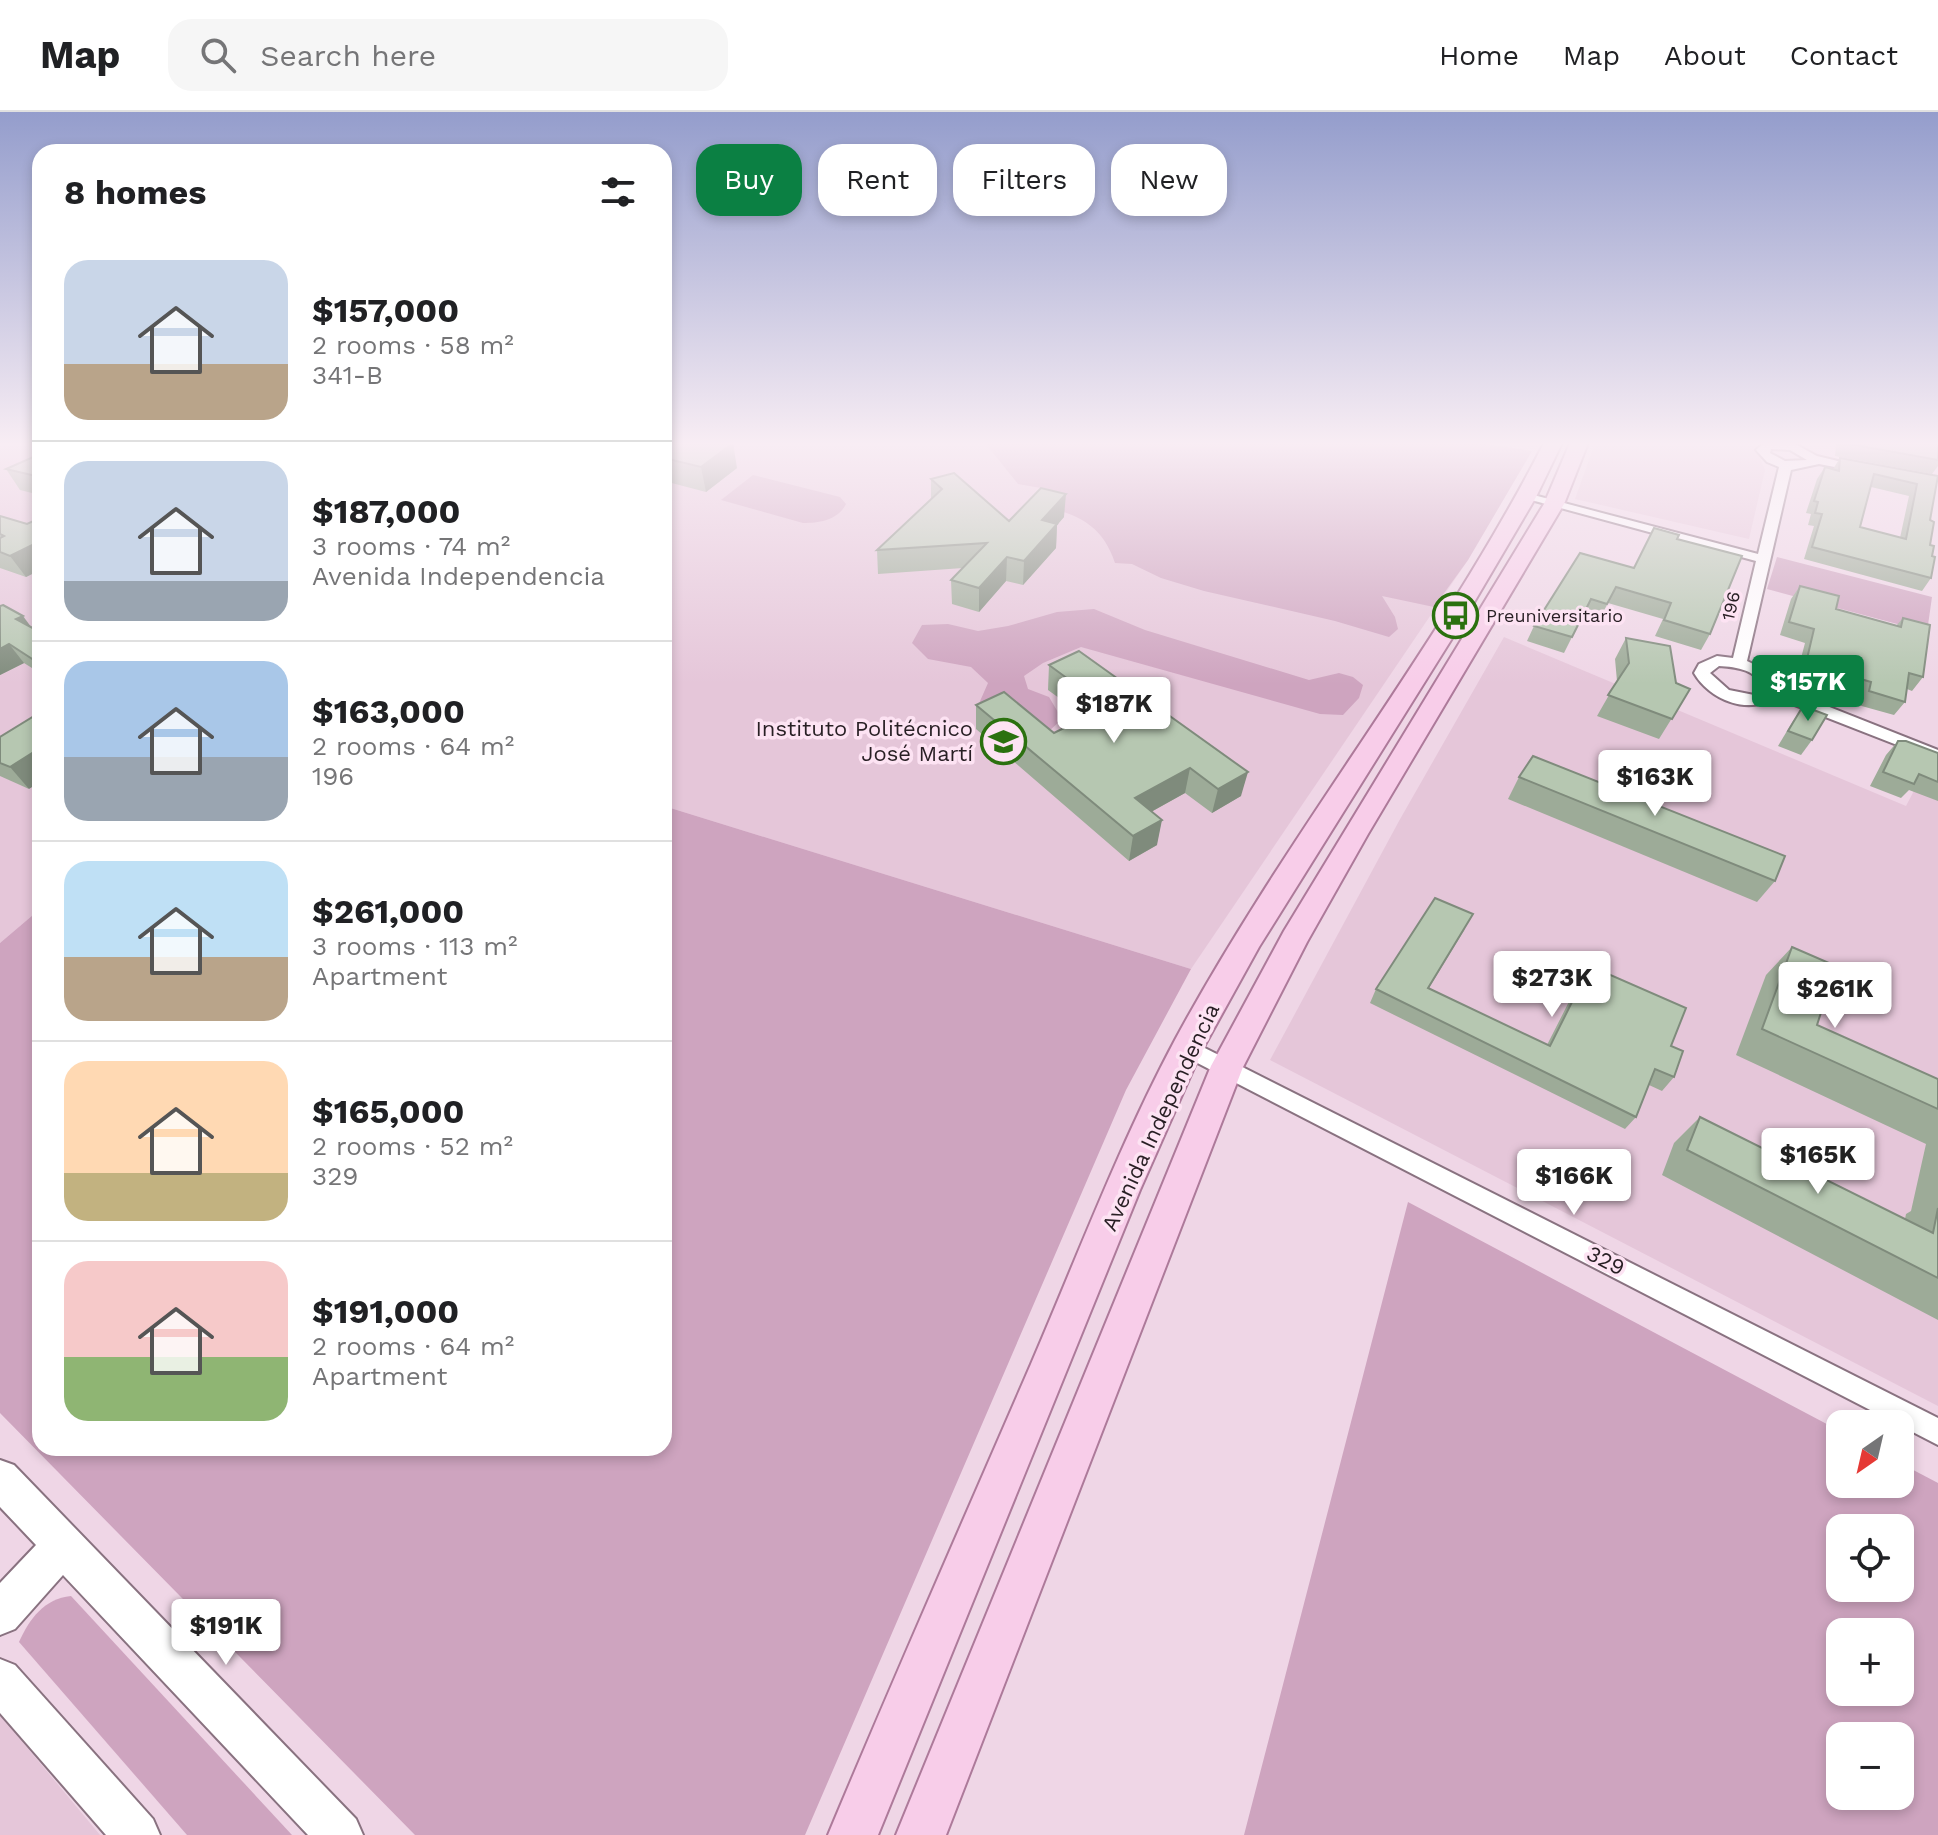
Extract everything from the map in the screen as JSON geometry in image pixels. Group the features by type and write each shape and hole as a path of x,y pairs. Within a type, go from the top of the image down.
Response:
{"main road":[{"name":"Avenida Independencia","path":"853,1835 1123,1190 1187,1048 1249,939 1455,616 1523,523"},
{"name":"Avenida Independencia","path":"921,1835 1227,1066 1294,939 1528,523"}],"street":[{"path":"1626,523 1763,559"},
{"name":"196","path":"1739,663 1772,523"},
{"path":"1772,690 1762,699 1741,699 1718,691 1704,679 1702,673 1709,663 1739,663 1767,678 1772,690 1938,756"},
{"name":"329","path":"1187,1048 1938,1432"},
{"path":"0,1479 340,1835"},
{"path":"0,1614 63,1545"},
{"path":"0,1680 137,1835"}],"shaded area":[{"path":"0,523 32,523 32,916 0,943"},
{"name":"Instituto Politécnico José Martí","path":"672,523 1489,523 1468,560 1191,969 672,808"},
{"path":"1087,523 1489,523 1434,607 1382,596 1395,617 1398,629 1389,637 1335,621 1204,591 1161,578 1132,564 1115,563 1105,541"},
{"path":"1681,523 1753,523 1749,539"},
{"path":"1777,557 1932,597 1927,632 1767,589"},
{"path":"1094,609 1145,630 1309,680 1339,673 1353,677 1363,685 1359,698 1343,715 1320,714 1081,647 1043,663 1024,676 1028,689 1049,697 1062,719 1046,734 977,708 988,683 971,667 928,659 912,643 922,625 948,624 978,631 1057,612"},
{"path":"1504,637 1906,806 1928,764 1938,768 1938,1406 1270,1060 1399,821"},
{"path":"672,808 1191,969 1126,1090 805,1835 415,1835 42,1456 672,1456"},
{"path":"32,916 32,1446 0,1413 0,943"},
{"path":"1408,1202 1826,1424 1826,1498 1914,1498 1914,1470 1938,1483 1938,1835 1244,1835"},
{"path":"71,1596 292,1835 187,1835 19,1642 39,1611 53,1601"},
{"path":"0,1715 100,1835 0,1835"}],"building":[{"path":"0,523 32,523 32,545 10,556 0,552 0,538 4,536 0,534"},
{"path":"905,523 1057,524 1024,561 1007,557 979,588 951,580 987,543 877,550"},
{"path":"1819,523 1861,523 1860,527 1906,539 1909,523 1934,523 1930,545 1934,546 1932,556 1935,557 1931,578 1812,547"},
{"path":"1654,528 1679,535 1677,539 1742,556 1710,634 1664,620 1671,603 1616,587 1607,604 1591,599 1572,637 1534,626 1580,553 1634,568"},
{"path":"1800,586 1839,596 1836,609 1901,627 1903,618 1930,625 1923,677 1909,673 1905,702 1869,691 1871,682 1806,663 1814,629 1789,622"},
{"path":"0,606 23,616 16,619 32,628 32,659 9,644 0,649"},
{"path":"1626,638 1670,646 1676,683 1690,689 1672,719 1608,695 1629,663"},
{"path":"1079,651 1248,772 1218,789 1190,768 1135,798 1162,820 1133,836 976,705 1004,692 1054,733 1106,707 1049,665"},
{"path":"1803,706 1827,715 1812,740 1788,731"},
{"path":"32,717 32,753 10,767 0,763 0,737"},
{"path":"1898,741 1938,753 1938,782 1919,774 1914,784 1883,772"},
{"path":"1533,756 1785,856 1775,881 1519,777"},
{"path":"1435,898 1473,914 1428,988 1550,1046 1590,966 1686,1008 1671,1046 1683,1051 1674,1077 1655,1069 1636,1117 1376,989"},
{"path":"1792,947 1836,966 1817,1025 1938,1079 1938,1109 1762,1029"},
{"path":"1700,1117 1933,1233 1938,1208 1938,1278 1687,1150"}],"place":[{"name":"Preuniversitario","path":"1455,616"},
{"name":"Instituto Politécnico José Martí","path":"1004,741"}]}
